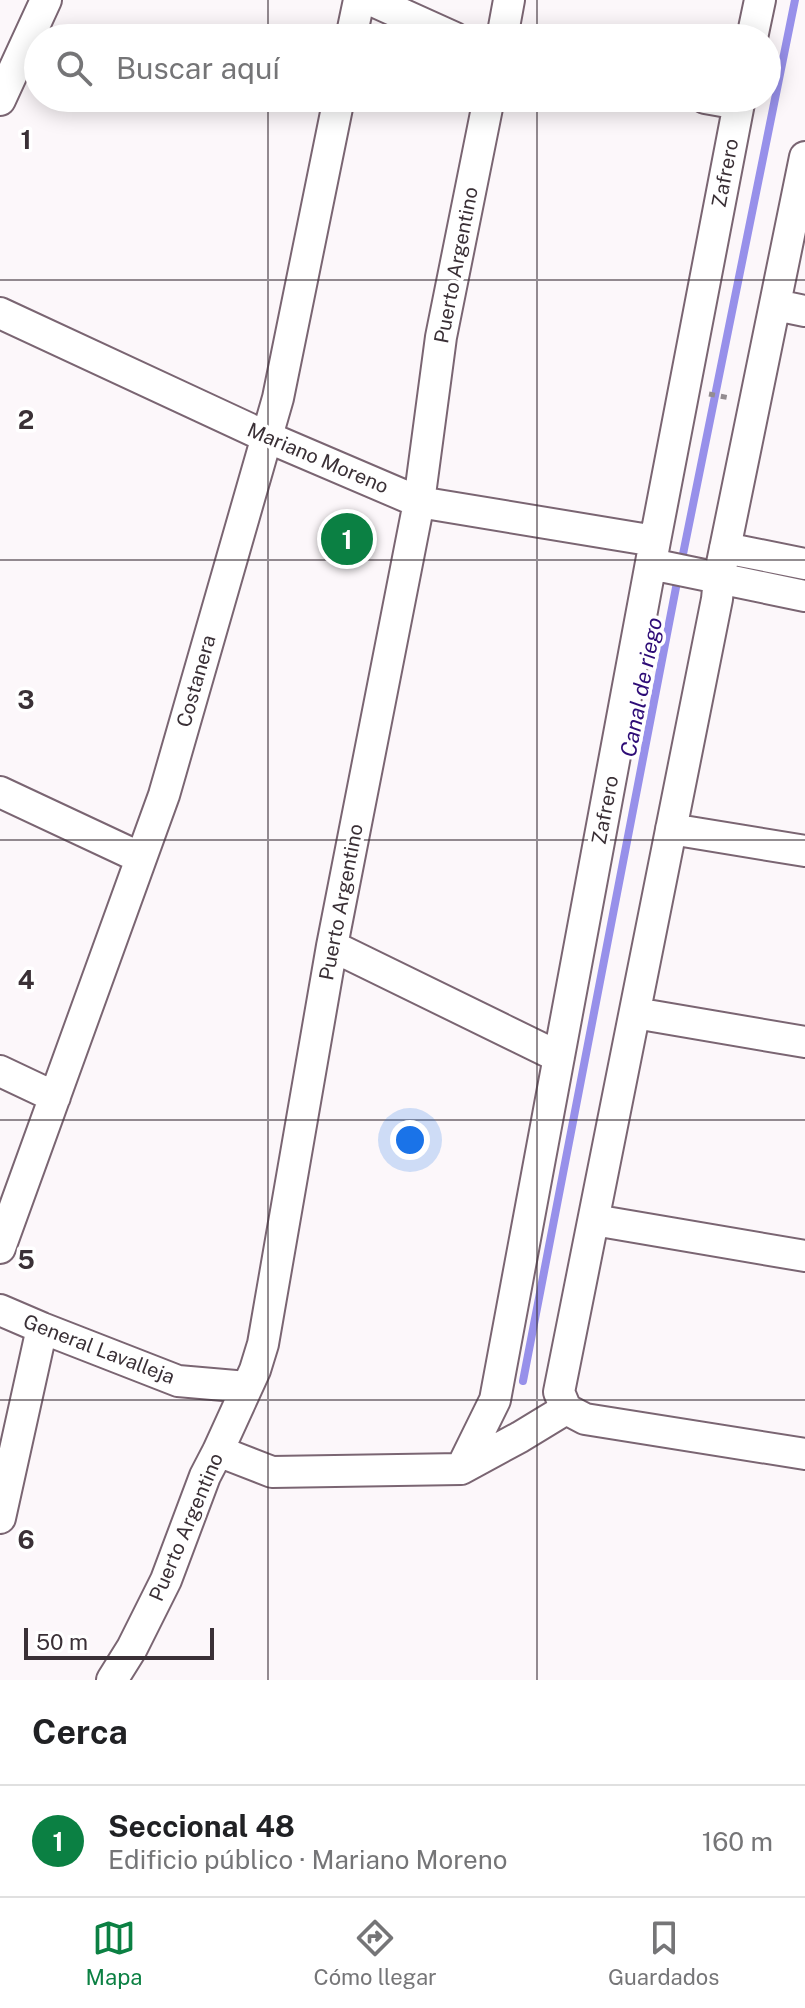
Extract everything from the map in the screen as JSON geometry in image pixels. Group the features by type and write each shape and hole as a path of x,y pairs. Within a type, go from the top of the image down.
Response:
{"street":[{"path":"35,24 46,0"},
{"path":"354,24 359,0"},
{"path":"371,0 424,24"},
{"path":"505,24 509,0"},
{"path":"755,24 760,0"},
{"path":"0,100 24,48"},
{"name":"Costanera","path":"0,1248 164,795 278,398 336,112"},
{"name":"Puerto Argentino","path":"112,1680 166,1580 205,1476 255,1370 263,1344 332,946 419,502 441,337 486,112"},
{"name":"Zafrero","path":"461,1469 495,1400 737,112"},
{"path":"805,157 790,308 756,402 559,1392 566,1409 585,1419 805,1454"},
{"name":"Mariano Moreno","path":"0,313 267,437 419,502 653,552 719,578 805,596"},
{"path":"725,548 805,564"},
{"path":"0,792 141,858"},
{"path":"671,829 805,851"},
{"path":"332,946 559,1057"},
{"path":"635,1013 805,1042"},
{"path":"0,1071 55,1097"},
{"path":"594,1220 805,1256"},
{"name":"General Lavalleja","path":"0,1310 178,1381 247,1387"},
{"path":"0,1518 42,1328"},
{"path":"218,1451 272,1472 461,1469 566,1409"}],"path":[{"path":"684,389 756,402"}],"waterway":[{"name":"Canal de riego","path":"781,69 795,0"},
{"name":"Canal de riego","path":"681,564 772,112"},
{"name":"Canal de riego","path":"523,1381 678,577"}],"place":[{"name":"Seccional 48","path":"347,539"}]}
